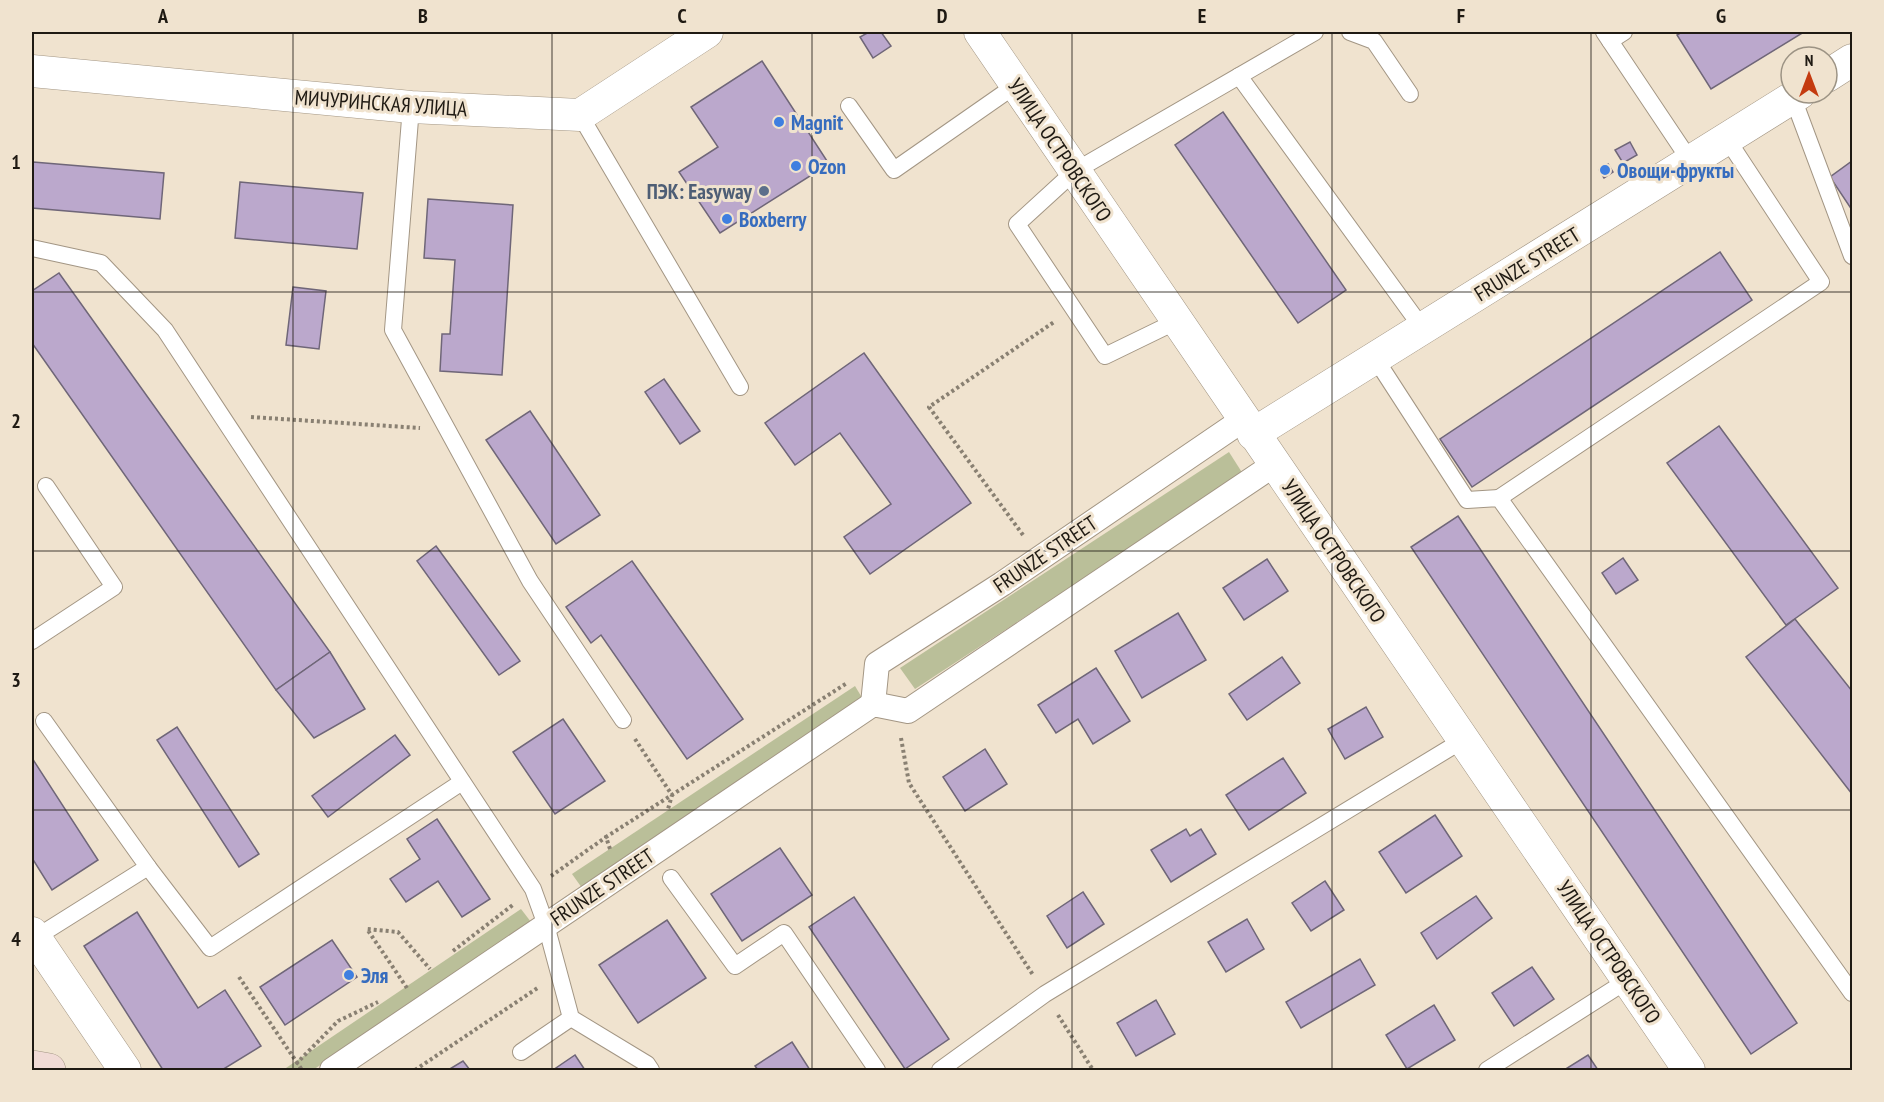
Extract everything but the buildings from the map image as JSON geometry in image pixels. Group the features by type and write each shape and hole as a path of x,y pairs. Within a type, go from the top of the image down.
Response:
{"main road":[{"path":"32,1067 49,1071"}],"street":[{"path":"579,115 707,32"},
{"name":"УЛИЦА ОСТРОВСКОГО","path":"980,32 1689,1071"},
{"path":"1839,68 1852,60"},
{"name":"МИЧУРИНСКАЯ УЛИЦА","path":"32,71 411,108 579,115"},
{"name":"FRUNZE STREET","path":"877,664 1249,426 1375,358 1781,105"},
{"name":"FRUNZE STREET","path":"332,1071 619,876 884,706 908,711 1275,464"},
{"path":"877,664 884,706"},
{"path":"33,935 125,1071"}],"lane":[{"path":"1177,321 1105,356 1017,224 1075,171 1315,32"},
{"path":"1350,32 1374,41 1410,94"},
{"path":"1612,35 1691,162"},
{"path":"1239,76 1423,329"},
{"path":"849,106 894,170 1016,85"},
{"path":"1800,105 1852,256"},
{"path":"411,108 393,330 530,581 623,720"},
{"path":"579,115 740,387"},
{"path":"1375,358 1467,500 1499,498 1821,282 1727,139"},
{"path":"32,248 101,263 165,330 533,889 546,925 571,1018 647,1064 651,1071"},
{"path":"32,641 114,587 46,486"},
{"path":"1499,498 1852,993"},
{"path":"44,721 148,867 210,948 462,782"},
{"path":"940,1071 1046,994 1463,740"},
{"path":"33,935 148,867"},
{"path":"671,878 735,966 784,933 877,1071"},
{"path":"1487,1071 1628,980"},
{"path":"521,1052 571,1018"}],"path":[{"path":"1041,557 929,407 1074,309"},
{"path":"220,415 448,430"},
{"path":"449,955 533,889 606,837 877,664"},
{"path":"884,706 909,783 1046,994 1093,1071"},
{"path":"623,720 672,795"},
{"path":"606,837 619,876"},
{"path":"415,982 407,989 367,929 398,932 430,969 422,976"},
{"path":"414,1071 560,973"},
{"path":"239,977 302,1071"},
{"path":"296,1064 338,1021 387,998"}],"green space":[{"path":"1229,452 1243,474 915,689 900,668"},
{"path":"855,686 864,701 582,888 572,874"},
{"path":"521,909 531,922 313,1070 283,1070"}],"place":[{"name":"Magnit","path":"779,122"},
{"name":"Ozon","path":"796,166"},
{"name":"Овощи-фрукты","path":"1605,170"},
{"name":"ПЭК: Easyway","path":"764,191"},
{"name":"Boxberry","path":"727,219"},
{"name":"Эля","path":"349,975"}]}
